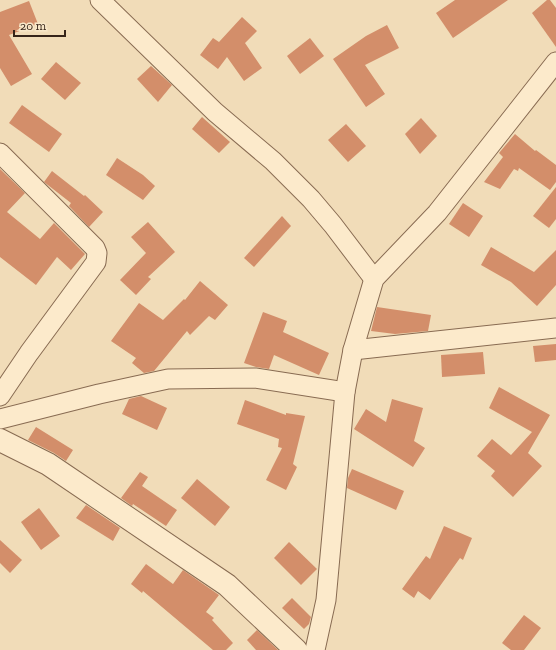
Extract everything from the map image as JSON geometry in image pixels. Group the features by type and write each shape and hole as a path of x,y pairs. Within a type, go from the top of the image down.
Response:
{"street":[{"path":"100,0 214,112 273,161 333,224 374,279"},
{"path":"315,650 326,600 345,392 353,350 374,279 437,213 556,62"},
{"path":"0,152 95,248 97,253 96,262 29,353 0,396"},
{"path":"353,350 556,328"},
{"path":"0,419 99,394 168,379 254,378 345,392"},
{"path":"0,440 48,464 227,585 296,650"}],"building":[{"path":"455,0 508,0 453,38 436,13"},
{"path":"547,0 550,0 556,8 556,47 532,13"},
{"path":"29,1 38,24 9,35 32,74 11,86 0,68 0,12"},
{"path":"242,17 257,31 245,43 262,68 244,81 227,57 218,69 200,55 213,38 219,42"},
{"path":"387,25 399,48 365,65 385,94 366,107 333,59 366,36"},
{"path":"310,38 324,56 300,74 287,56"},
{"path":"56,62 81,83 65,100 41,79"},
{"path":"151,66 172,85 158,102 137,79"},
{"path":"22,105 62,134 49,152 9,123"},
{"path":"202,117 230,142 219,153 192,129"},
{"path":"421,118 437,136 420,154 405,134"},
{"path":"346,124 366,146 348,162 328,140"},
{"path":"515,134 535,151 536,150 556,165 556,182 550,190 519,168 518,171 514,169 500,189 484,182 503,157 499,153"},
{"path":"117,158 143,175 155,186 143,200 106,175"},
{"path":"0,169 25,193 7,212 40,239 54,223 85,254 71,270 57,257 36,285 0,257"},
{"path":"52,171 84,196 85,195 103,212 89,227 69,206 71,203 44,182"},
{"path":"556,187 556,219 549,228 533,216"},
{"path":"463,203 483,216 469,237 449,224"},
{"path":"282,216 291,226 254,267 244,258"},
{"path":"148,222 175,252 148,277 151,279 136,295 120,280 146,253 131,237"},
{"path":"491,247 534,272 556,250 556,285 537,306 511,282 481,265"},
{"path":"200,281 228,305 215,320 209,316 190,335 187,331 154,371 144,373 132,363 136,358 111,341 139,303 163,320 184,299 185,300"},
{"path":"377,307 431,315 428,331 395,334 371,331"},
{"path":"263,312 287,321 283,332 329,353 319,375 274,355 269,369 244,363"},
{"path":"556,344 556,360 535,362 533,346"},
{"path":"483,352 485,374 442,377 441,355"},
{"path":"499,387 550,415 528,453 542,466 513,497 491,476 495,471 477,456 492,439 511,455 532,432 489,408"},
{"path":"141,396 167,408 157,430 122,414 129,399"},
{"path":"392,399 423,408 414,441 425,448 413,467 354,429 366,409 386,422"},
{"path":"245,400 286,415 286,413 305,416 293,464 297,467 286,490 266,480 282,448 278,447 279,439 237,424"},
{"path":"36,427 73,450 66,461 28,440"},
{"path":"352,469 404,491 396,510 347,488 348,478"},
{"path":"140,472 148,477 142,486 177,510 166,526 133,504 132,506 121,498"},
{"path":"197,479 230,507 215,526 181,498"},
{"path":"86,505 120,528 113,541 76,518"},
{"path":"39,508 60,536 41,550 21,522"},
{"path":"444,526 472,538 463,560 460,558 430,600 418,591 414,598 402,589 426,556 430,559"},
{"path":"0,540 22,560 10,573 0,563"},
{"path":"289,542 317,569 301,585 274,558"},
{"path":"146,564 173,584 183,570 219,595 206,612 214,618 212,620 233,643 226,650 213,650 143,591 142,593 131,584"},
{"path":"292,598 311,617 309,624 304,629 282,608"},
{"path":"524,615 541,628 524,650 511,650 502,643"},
{"path":"257,630 278,650 256,650 247,640"}]}
